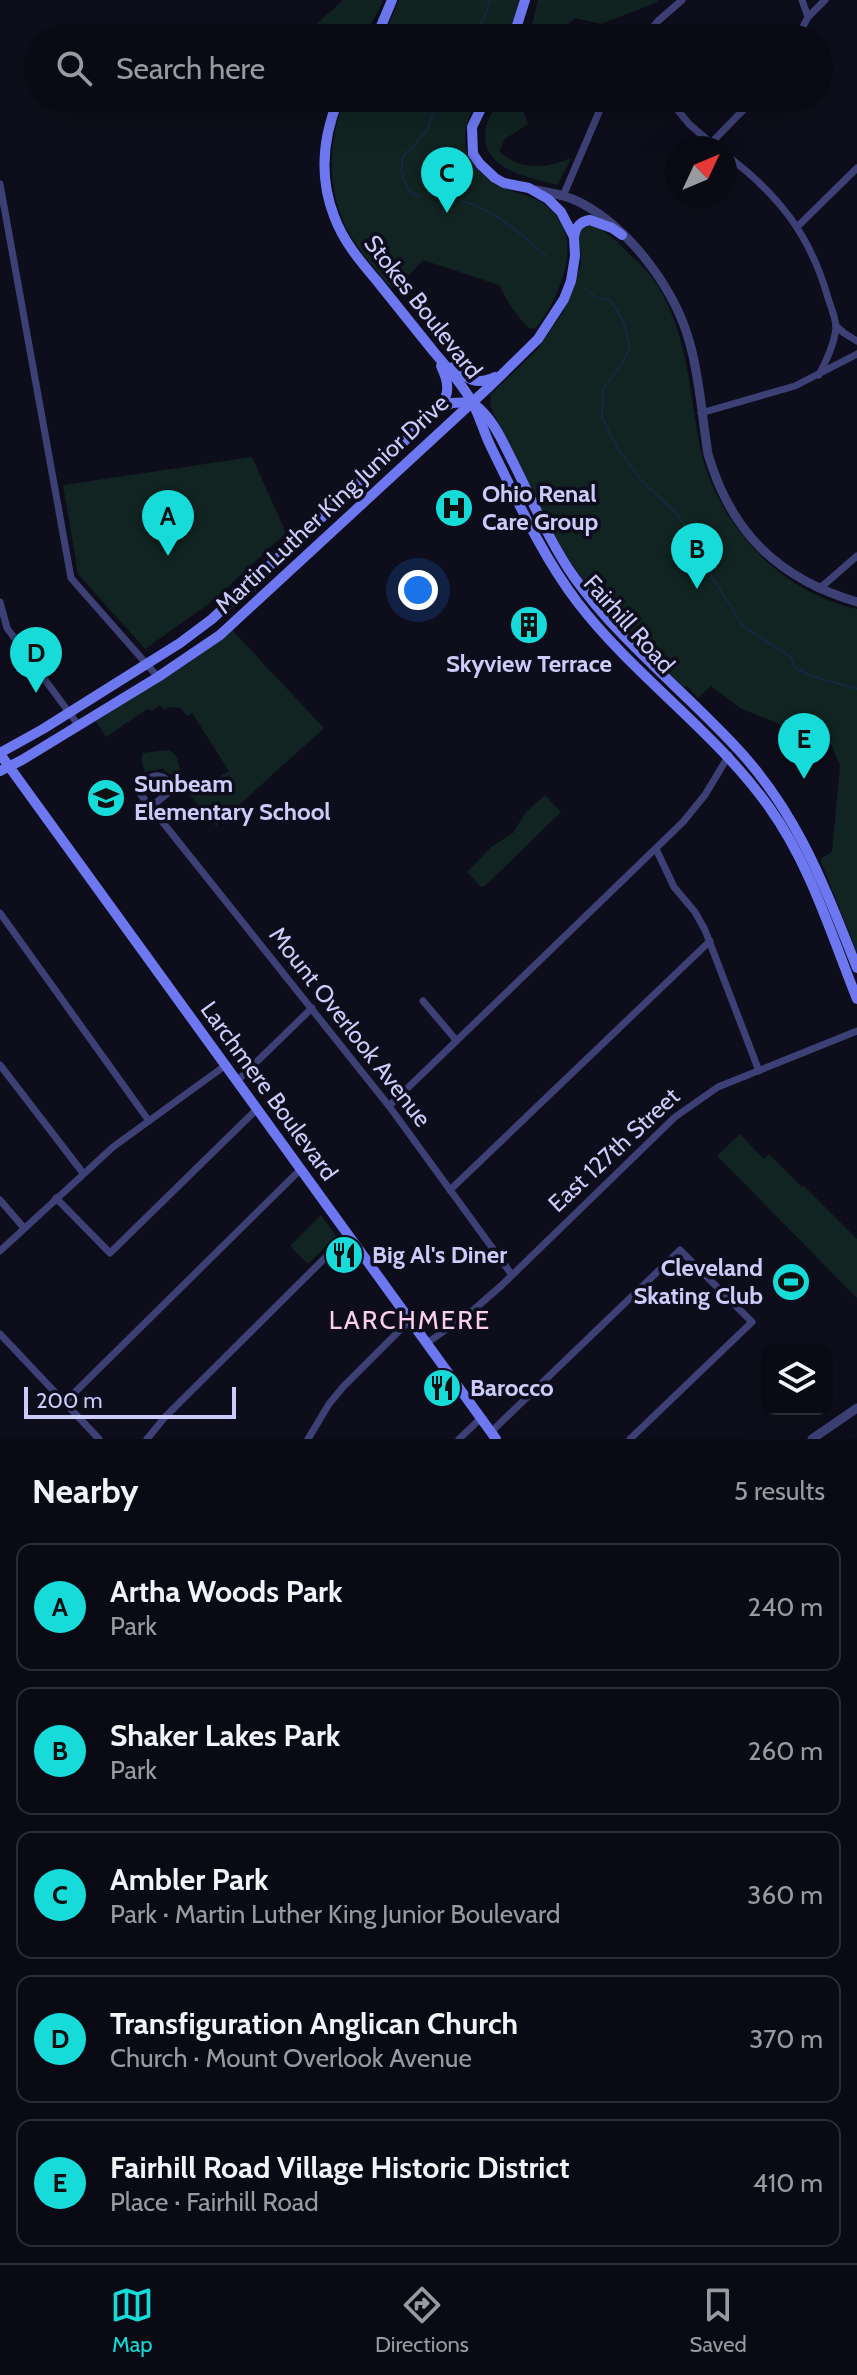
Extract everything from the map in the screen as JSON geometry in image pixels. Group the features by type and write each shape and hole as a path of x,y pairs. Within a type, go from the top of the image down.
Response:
{"main road":[{"path":"382,24 392,0"},
{"path":"517,24 525,0"},
{"name":"Stokes Boulevard","path":"334,112 325,146 325,183 333,215 353,253 436,353 472,402"},
{"path":"479,112 472,127 473,154 480,164 504,183 529,188 548,199 561,212 574,237"},
{"path":"472,402 538,339 564,299 573,270 574,237 578,225 590,220 622,235"},
{"path":"436,353 472,381 481,383 504,372"},
{"path":"436,353 447,379 448,391 438,410"},
{"name":"Martin Luther King Junior Drive","path":"0,753 204,625 438,410 452,403 472,402"},
{"name":"Martin Luther King Junior Drive","path":"5,769 208,644 472,402"},
{"name":"Fairhill Road","path":"472,402 483,410 494,425 544,523 550,548"},
{"name":"Fairhill Road","path":"472,402 533,529 550,548 579,603 735,746 815,862 857,968"},
{"path":"533,529 544,523"},
{"name":"Fairhill Road","path":"604,624 781,814 857,999"},
{"name":"Larchmere Boulevard","path":"0,753 5,769 226,1065 493,1435"}],"street":[{"path":"655,24 682,0"},
{"path":"802,0 808,17"},
{"path":"804,24 825,0"},
{"path":"563,196 599,112"},
{"path":"679,112 703,136"},
{"path":"723,136 743,112"},
{"path":"737,164 771,192 798,226 814,258 836,326 857,341"},
{"path":"798,226 857,168"},
{"path":"0,184 71,578 158,677"},
{"path":"529,188 583,204 622,235 651,266 676,305 691,345 708,454 717,484 738,521 774,561 799,579 857,602"},
{"path":"819,375 836,326"},
{"path":"701,413 766,395 819,375 857,354"},
{"path":"375,469 386,481"},
{"path":"819,589 857,556"},
{"path":"256,579 268,592"},
{"path":"0,602 7,628 79,726"},
{"path":"389,1106 656,849 698,805 735,746"},
{"path":"162,776 169,782 170,791 150,808 141,795 140,786 150,777 162,776"},
{"name":"Mount Overlook Avenue","path":"150,808 389,1106 512,1275"},
{"path":"656,849 672,883 695,912 710,941 759,1071"},
{"path":"0,913 149,1121"},
{"path":"450,1190 710,941"},
{"path":"423,1001 456,1040"},
{"path":"237,1081 312,1008"},
{"name":"East 127th Street","path":"427,1343 470,1313 512,1275 675,1117 718,1087 857,1031"},
{"path":"0,1065 83,1173"},
{"path":"0,1251 113,1147 226,1065"},
{"path":"56,1198 110,1253 257,1109"},
{"path":"65,1402 301,1169"},
{"path":"0,1200 24,1228"},
{"path":"147,1439 165,1417 348,1235"},
{"path":"493,1435 680,1250 752,1322 630,1439"},
{"path":"308,1439 343,1387 410,1320"},
{"path":"0,1334 99,1439"},
{"path":"812,1439 857,1408"},
{"path":"459,1439 481,1418"}],"green space":[{"path":"343,0 383,0 370,24 317,24"},
{"path":"399,0 519,0 513,24 389,24"},
{"path":"538,0 658,2 601,24 575,18 569,24 532,24"},
{"path":"340,112 471,112 465,142 473,164 494,182 544,204 558,218 565,233 567,259 563,277 550,308 535,329 528,328 499,285 423,260 391,288 356,245 337,205 332,151"},
{"path":"492,112 524,112 528,124 505,139 499,151 515,162 542,166 571,158 558,185 533,179 497,162 486,142"},
{"path":"586,223 608,234 640,264 656,283 669,307 683,348 702,456 724,509 740,532 780,573 829,601 857,609 857,953 820,859 832,852 840,765 824,730 803,718 781,725 740,708 711,686 698,698 687,686 684,688 618,623 569,560 490,406 491,394 537,350 563,312 581,264 579,232"},
{"path":"252,457 286,533 214,600 145,649 78,574 63,485"},
{"path":"232,630 324,728 216,826 184,788 203,786 229,771 192,713 187,716 181,708 164,710 160,705 151,711 147,709 106,737 96,721 187,664"},
{"path":"168,750 178,761 181,775 178,778 162,769 145,772 141,760 143,753"},
{"path":"545,795 561,812 481,887 467,872 491,847 513,833 526,812"},
{"path":"740,1134 764,1159 769,1154 857,1239 857,1298 717,1156"},
{"path":"321,1215 336,1236 308,1264 290,1246"}],"waterway":[{"path":"481,24 490,0"},
{"path":"421,197 409,191 401,171 403,157 427,131 434,112"},
{"path":"462,201 497,217 547,257"},
{"path":"585,289 597,298 610,300 623,320 630,347 603,389 602,418 618,449 643,482 674,511 696,540 711,575 743,626 791,657 795,668 857,689"}],"place":[{"name":"Ambler Park","path":"447,213"},
{"name":"Ohio Renal Care Group","path":"454,508"},
{"name":"Artha Woods Park","path":"168,556"},
{"name":"Shaker Lakes Park","path":"697,589"},
{"name":"Skyview Terrace","path":"529,625"},
{"name":"Transfiguration Anglican Church","path":"36,693"},
{"name":"Fairhill Road Village Historic District","path":"804,779"},
{"name":"Sunbeam Elementary School","path":"106,798"},
{"name":"Big Al's Diner","path":"344,1255"},
{"name":"Cleveland Skating Club","path":"791,1282"},
{"name":"Barocco","path":"442,1388"}],"district":[{"name":"LARCHMERE","path":"410,1320"}]}
